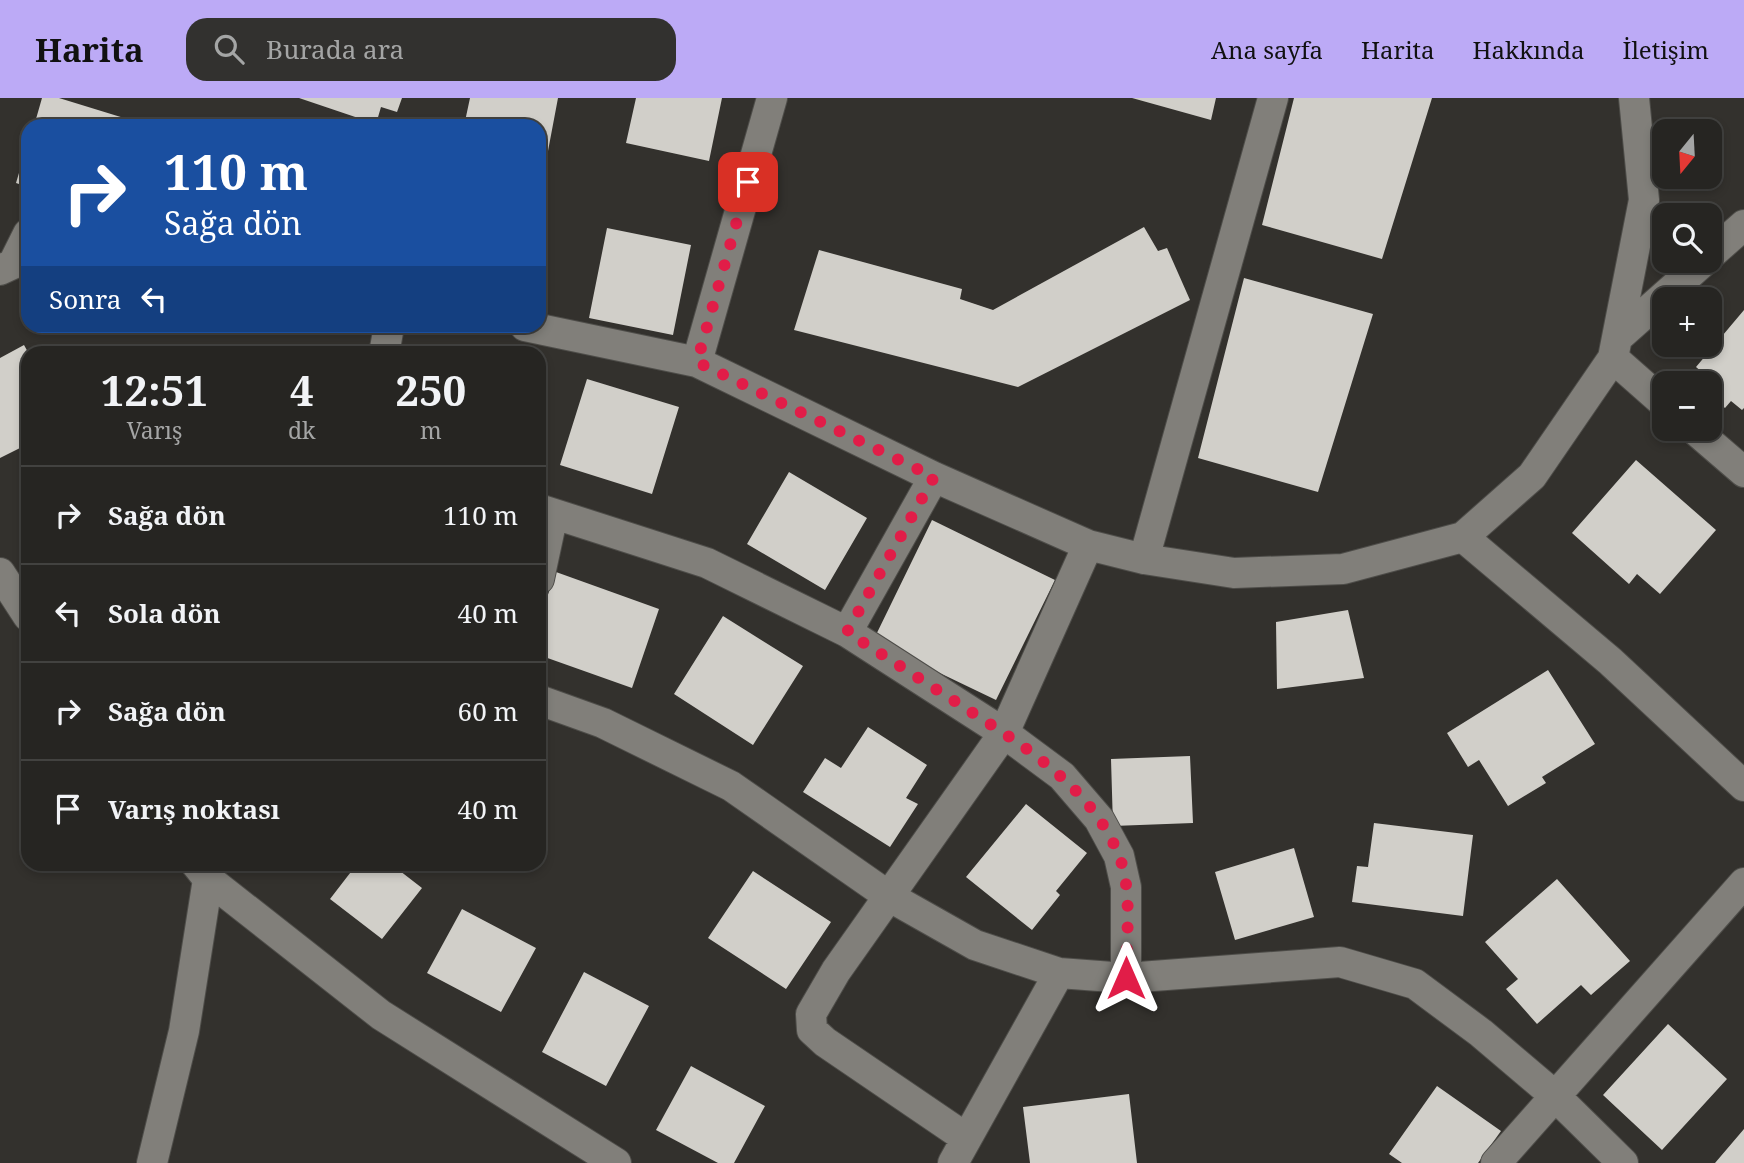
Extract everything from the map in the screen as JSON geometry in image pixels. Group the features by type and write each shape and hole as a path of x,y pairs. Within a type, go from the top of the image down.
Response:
{"street":[{"path":"697,362 772,98"},
{"path":"1143,559 1273,98"},
{"path":"1615,348 1644,200 1634,98"},
{"path":"1722,244 1744,225"},
{"path":"0,233 21,234"},
{"path":"0,270 13,264 21,248"},
{"path":"546,330 697,362 934,477 1088,545 1143,559 1234,573 1343,569 1462,537 1532,476 1615,348 1692,273"},
{"path":"1615,348 1652,390"},
{"path":"1708,441 1744,472"},
{"path":"847,632 934,477"},
{"path":"546,512 708,563 847,632 1004,733 1062,776 1098,819 1119,856 1126,887 1126,978"},
{"path":"1462,537 1610,661 1744,786"},
{"path":"1059,973 959,1150 812,1030 811,1014 836,971 1004,733 1088,545"},
{"path":"0,573 20,608"},
{"path":"546,703 603,723 731,786 890,897 975,945 1059,973 1126,978 1340,962 1415,984 1481,1033 1553,1095 1623,1163"},
{"path":"152,1163 184,1031 202,872"},
{"path":"202,872 381,1015 616,1163"},
{"path":"1496,1163 1553,1095 1744,883"}],"building":[{"path":"42,98 59,98 124,118 124,119 36,119"},
{"path":"299,98 402,98 397,112 381,107 377,119 361,119"},
{"path":"470,98 558,98 548,151 546,119 466,119"},
{"path":"636,98 722,98 709,161 626,143"},
{"path":"1132,98 1216,98 1211,120"},
{"path":"1294,98 1432,98 1382,259 1262,225"},
{"path":"21,166 21,185 16,183"},
{"path":"1144,227 1158,251 1167,248 1190,300 1018,387 794,330 819,250 962,289 960,299 993,310"},
{"path":"607,228 691,245 673,335 589,318"},
{"path":"1244,278 1373,314 1318,492 1198,458"},
{"path":"1744,310 1742,410 1731,401 1725,408 1722,405 1722,371 1701,371 1696,367 1704,357 1722,357 1722,336"},
{"path":"21,347 21,448 0,458 0,358"},
{"path":"587,379 679,407 652,494 560,465"},
{"path":"1636,460 1716,530 1660,594 1637,574 1629,584 1572,533"},
{"path":"789,472 867,518 825,590 747,544"},
{"path":"932,520 1055,580 996,700 873,641"},
{"path":"556,572 659,609 632,688 546,657 546,600"},
{"path":"1348,610 1364,678 1277,689 1276,622"},
{"path":"723,616 803,666 753,745 674,694"},
{"path":"1548,670 1595,744 1542,777 1546,783 1508,806 1479,760 1468,767 1447,733"},
{"path":"868,727 927,765 906,798 918,804 890,847 803,792 825,758 841,768"},
{"path":"1190,756 1193,823 1113,826 1111,759"},
{"path":"1026,804 1087,853 1056,891 1060,895 1032,930 966,877"},
{"path":"1374,823 1473,835 1463,916 1352,902 1357,866 1368,867"},
{"path":"1294,848 1314,917 1235,940 1215,872"},
{"path":"352,871 400,871 422,888 382,939 330,899"},
{"path":"753,871 831,922 786,989 708,938"},
{"path":"1557,879 1630,961 1591,995 1581,985 1537,1024 1506,989 1518,979 1485,942"},
{"path":"462,909 536,948 501,1012 427,973"},
{"path":"584,972 649,1006 606,1086 542,1052"},
{"path":"1668,1024 1727,1079 1662,1150 1603,1095"},
{"path":"691,1066 765,1106 734,1163 718,1163 656,1130"},
{"path":"1437,1086 1501,1131 1478,1163 1402,1163 1389,1154"},
{"path":"1129,1094 1137,1163 1030,1163 1023,1107"},
{"path":"1744,1129 1744,1163 1715,1163"}],"route":[{"path":"748,182 697,362 934,477 847,632 1004,733 1062,776 1098,819 1119,856 1126,887 1126,978"}]}
